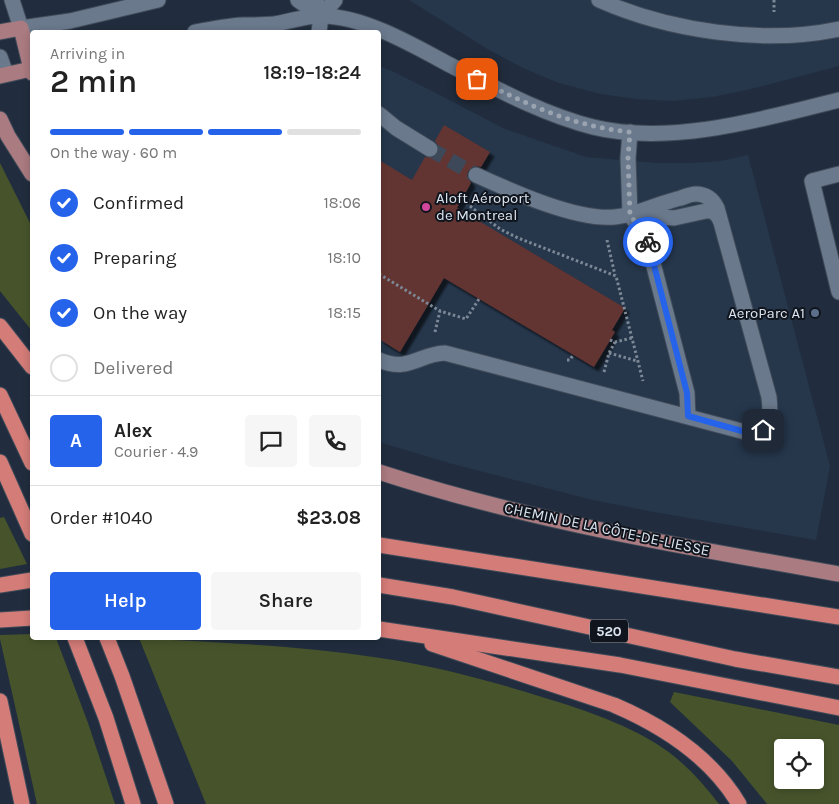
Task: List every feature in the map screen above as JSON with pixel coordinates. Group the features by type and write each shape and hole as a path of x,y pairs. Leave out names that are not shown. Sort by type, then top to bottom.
{"highway":[{"path":"0,326 30,364"},
{"path":"0,396 30,458"},
{"path":"0,462 30,530"},
{"path":"381,545 839,617"},
{"path":"0,585 30,580"},
{"name":"520","path":"381,585 453,597 735,659 839,677"},
{"path":"0,620 30,618"},
{"name":"520","path":"381,629 620,665 839,708"},
{"path":"395,632 614,705 641,716 668,732 691,749 716,772 739,804"},
{"path":"76,640 106,718 133,804"},
{"path":"108,640 166,804"},
{"path":"0,701 22,804"}],"main road":[{"path":"0,32 21,28 30,63"},
{"path":"3,75 30,71"},
{"path":"0,119 8,136 30,171"},
{"name":"CHEMIN DE LA CÔTE-DE-LIESSE","path":"381,473 461,496 560,521 630,536 839,574"}],"street":[{"path":"12,0 21,28 70,21 158,0"},
{"path":"298,0 322,16"},
{"path":"316,0 322,16"},
{"path":"319,30 322,16 335,0"},
{"path":"599,0 633,13 701,30 792,35 820,33 839,29"},
{"path":"206,30 273,24 322,16 349,20 376,30"},
{"path":"381,32 402,40 517,99 550,113 595,127 630,132 667,132 715,128 772,117 839,100"},
{"path":"0,57 3,75"},
{"path":"381,116 396,128 430,149"},
{"path":"630,132 628,158 630,215 646,236 687,393 688,416"},
{"path":"839,174 812,181 839,292"},
{"path":"381,361 388,364 412,364 436,353 445,353 749,433 757,433 763,430 768,423 770,416 769,397 717,208 713,201 706,196 696,194 670,200 630,215 613,218 579,213 524,196 476,175"}],"path":[{"path":"462,200 500,229 518,238 616,276"},
{"path":"610,251 646,390"},
{"path":"381,275 440,311 466,319 479,299"},
{"path":"434,336 440,311"},
{"path":"610,340 614,342 632,338"},
{"path":"603,378 609,353 614,342"},
{"path":"609,353 638,361"},
{"path":"564,359 570,360 573,354"}],"shaded area":[{"path":"409,0 839,0 839,66 712,97 673,101 636,99 601,94 559,83 525,69 489,50"},
{"path":"381,67 505,129 586,157 657,163 691,163 721,161 748,155 830,466 816,540 593,500 449,463 381,443"}],"green space":[{"path":"0,163 30,223 30,328 0,291"},
{"path":"4,517 27,564 0,569 0,518"},
{"path":"30,634 30,640 57,640 88,723 115,804 37,804 0,635"},
{"path":"140,640 174,640 320,650 422,665 504,686 562,703 630,729 661,747 681,762 719,804 206,804"},
{"path":"674,692 839,725 839,804 767,804 732,761 670,702"}],"building":[{"path":"444,125 490,152 481,167 475,166 468,171 467,176 471,183 457,208 625,308 612,330 615,332 594,367 444,278 400,352 381,340 381,161 412,180 425,157 434,157 438,153 438,145 435,141"}],"tunnel":[{"path":"430,149 476,175"}],"way so far":[{"path":"477,79 535,108 574,122 630,132 628,158 630,215 646,236 648,242"}],"place":[{"name":"Aloft Aéroport de Montreal","path":"426,207"},
{"name":"AeroParc A1","path":"815,313"}],"route":[{"path":"648,242 687,393 688,416 749,433 757,433 763,430"}]}
